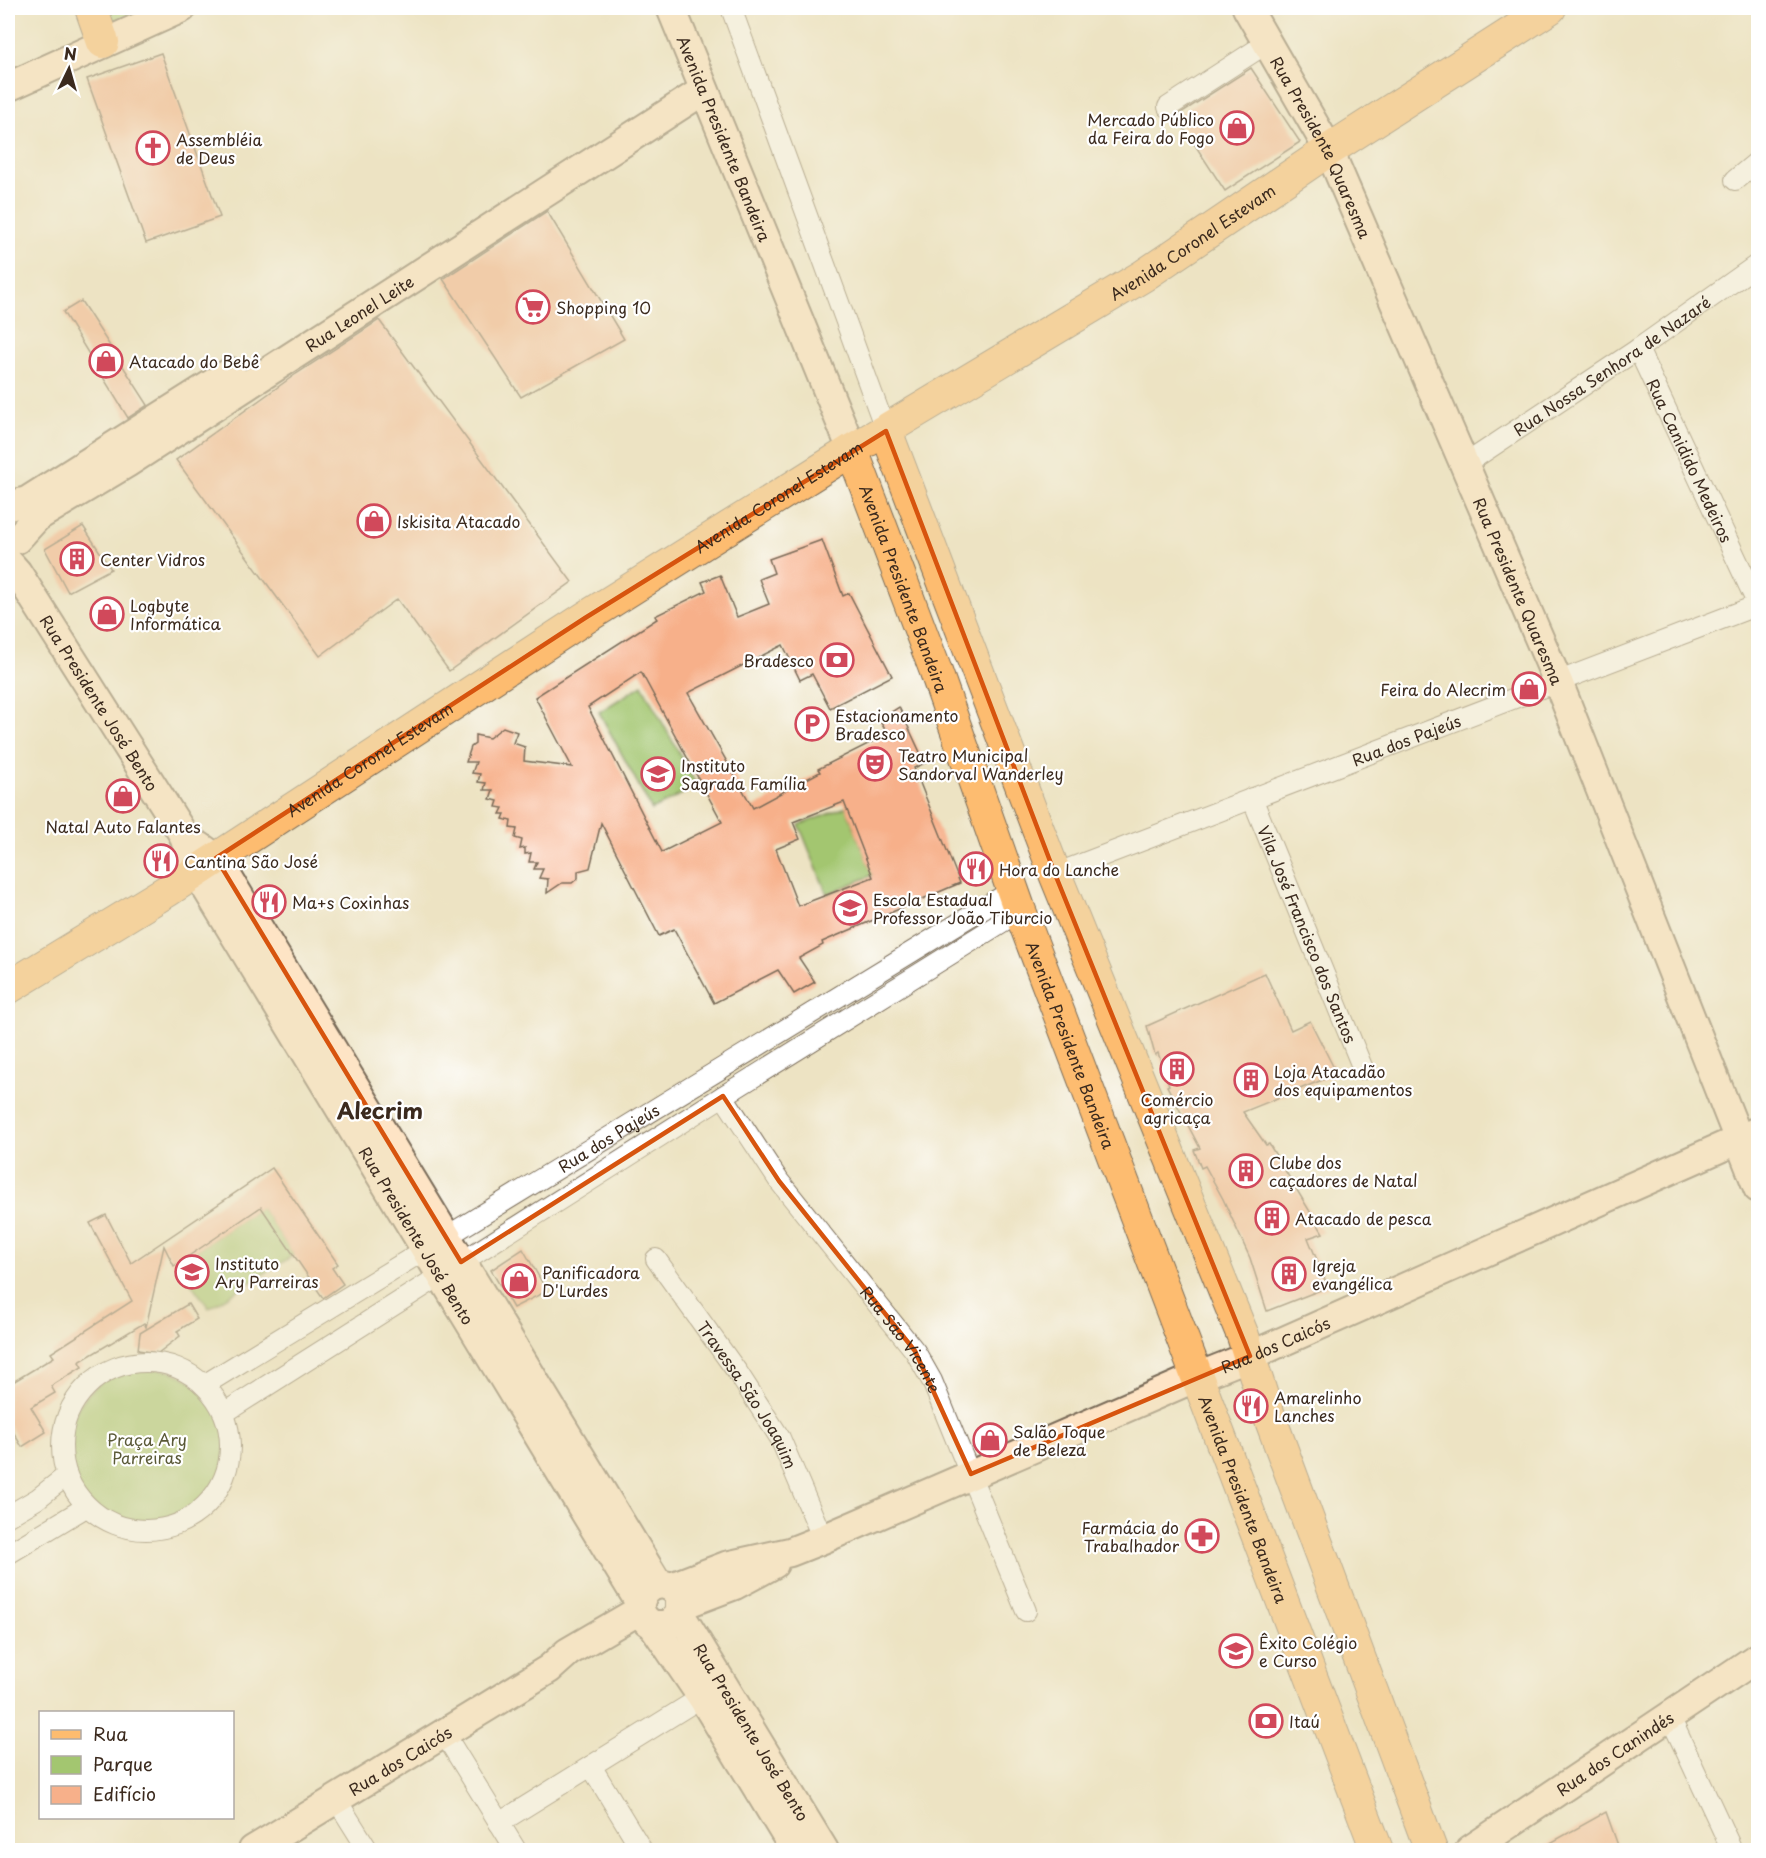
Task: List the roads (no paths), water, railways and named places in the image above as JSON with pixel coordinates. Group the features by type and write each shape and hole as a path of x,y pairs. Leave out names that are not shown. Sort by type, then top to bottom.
{"main road":[{"path":"91,8 103,42"},
{"name":"Avenida Coronel Estevam","path":"8,988 206,865 595,612 852,450 1143,276 1329,150 1550,8"},
{"path":"886,431 1055,874 1250,1356 1263,1399 1431,1851"},
{"name":"Avenida Presidente Bandeira","path":"852,450 935,669 1017,901 1377,1851"},
{"path":"1281,1597 1330,1580"}],"street":[{"path":"8,87 182,8"},
{"name":"Avenida Presidente Bandeira","path":"671,8 852,450"},
{"path":"731,8 886,431"},
{"name":"Rua Presidente Quaresma","path":"1247,8 1329,150 1558,682 1748,1136 1758,1188"},
{"path":"1168,107 1268,43"},
{"name":"Rua Leonel Leite","path":"12,554 37,517 232,383 701,81"},
{"path":"1734,180 1758,161"},
{"name":"Rua Nossa Senhora de Nazaré","path":"1464,465 1638,349 1758,264"},
{"name":"Rua Canidido Medeiros","path":"1638,349 1758,605"},
{"name":"Rua Leonel Leite","path":"8,506 27,501 232,383"},
{"path":"8,506 19,519 20,529 12,554"},
{"name":"Rua Presidente José Bento","path":"12,554 183,834 206,865 450,1269 759,1768 795,1851"},
{"name":"Rua dos Pajeús","path":"1055,874 1758,605"},
{"name":"Vila José Francisco dos Santos","path":"1252,798 1363,1070"},
{"name":"Rua dos Pajeús","path":"224,1413 723,1096 1017,901"},
{"name":"Rua dos Pajeús","path":"204,1385 435,1244 1017,901"},
{"name":"Rua São Vicente","path":"723,1096 779,1181 915,1351 932,1381 1026,1611"},
{"name":"Rua dos Caicós","path":"253,1851 549,1670 590,1638 659,1606 760,1574 790,1552 1250,1356 1748,1136"},
{"name":"Travessa São Joaquim","path":"656,1259 738,1372 780,1438 823,1539"},
{"path":"132,1363 162,1363 190,1373 204,1385 224,1413 231,1441 228,1470 215,1497 194,1517 173,1527 150,1531 127,1529 105,1521 86,1507 66,1476 61,1446 66,1417 81,1392 104,1373 132,1363"},
{"path":"8,1516 37,1499 66,1476"},
{"path":"37,1499 57,1523"},
{"path":"8,1554 86,1507"},
{"name":"Rua Presidente José Bento","path":"659,1606 702,1697 824,1851"},
{"name":"Rua dos Canindés","path":"1470,1851 1758,1657"},
{"path":"499,1823 702,1697"},
{"path":"1670,1718 1732,1851"},
{"path":"444,1733 516,1851"},
{"path":"591,1766 642,1851"},
{"path":"336,1799 368,1851"}],"place":[{"name":"Mercado Público da Feira do Fogo","path":"1237,128"},
{"name":"Assembléia de Deus","path":"153,148"},
{"name":"Shopping 10","path":"533,307"},
{"name":"Atacado do Bebê","path":"106,361"},
{"name":"Iskisita Atacado","path":"374,521"},
{"name":"Center Vidros","path":"77,559"},
{"name":"Logbyte Informática","path":"107,614"},
{"name":"Bradesco","path":"837,660"},
{"name":"Feira do Alecrim","path":"1529,689"},
{"name":"Estacionamento Bradesco","path":"812,724"},
{"name":"Teatro Municipal Sandorval Wanderley","path":"875,764"},
{"name":"Instituto Sagrada Família","path":"658,774"},
{"name":"Natal Auto Falantes","path":"123,796"},
{"name":"Cantina São José","path":"161,861"},
{"name":"Hora do Lanche","path":"976,869"},
{"name":"Ma+s Coxinhas","path":"269,902"},
{"name":"Escola Estadual Professor João Tiburcio","path":"850,908"},
{"name":"Comércio agricaça","path":"1177,1069"},
{"name":"Loja Atacadão dos equipamentos","path":"1251,1080"},
{"name":"Clube dos caçadores de Natal","path":"1246,1171"},
{"name":"Atacado de pesca","path":"1272,1218"},
{"name":"Instituto Ary Parreiras","path":"192,1272"},
{"name":"Igreja evangélica","path":"1289,1274"},
{"name":"Panificadora D'Lurdes","path":"519,1281"},
{"name":"Amarelinho Lanches","path":"1251,1406"},
{"name":"Salão Toque de Beleza","path":"990,1440"},
{"name":"Farmácia do Trabalhador","path":"1202,1536"},
{"name":"Êxito Colégio e Curso","path":"1236,1651"},
{"name":"Itaú","path":"1266,1721"}],"district":[{"name":"Alecrim","path":"380,1109"}],"park label":[{"name":"Praça Ary Parreiras","path":"147,1448"}]}
